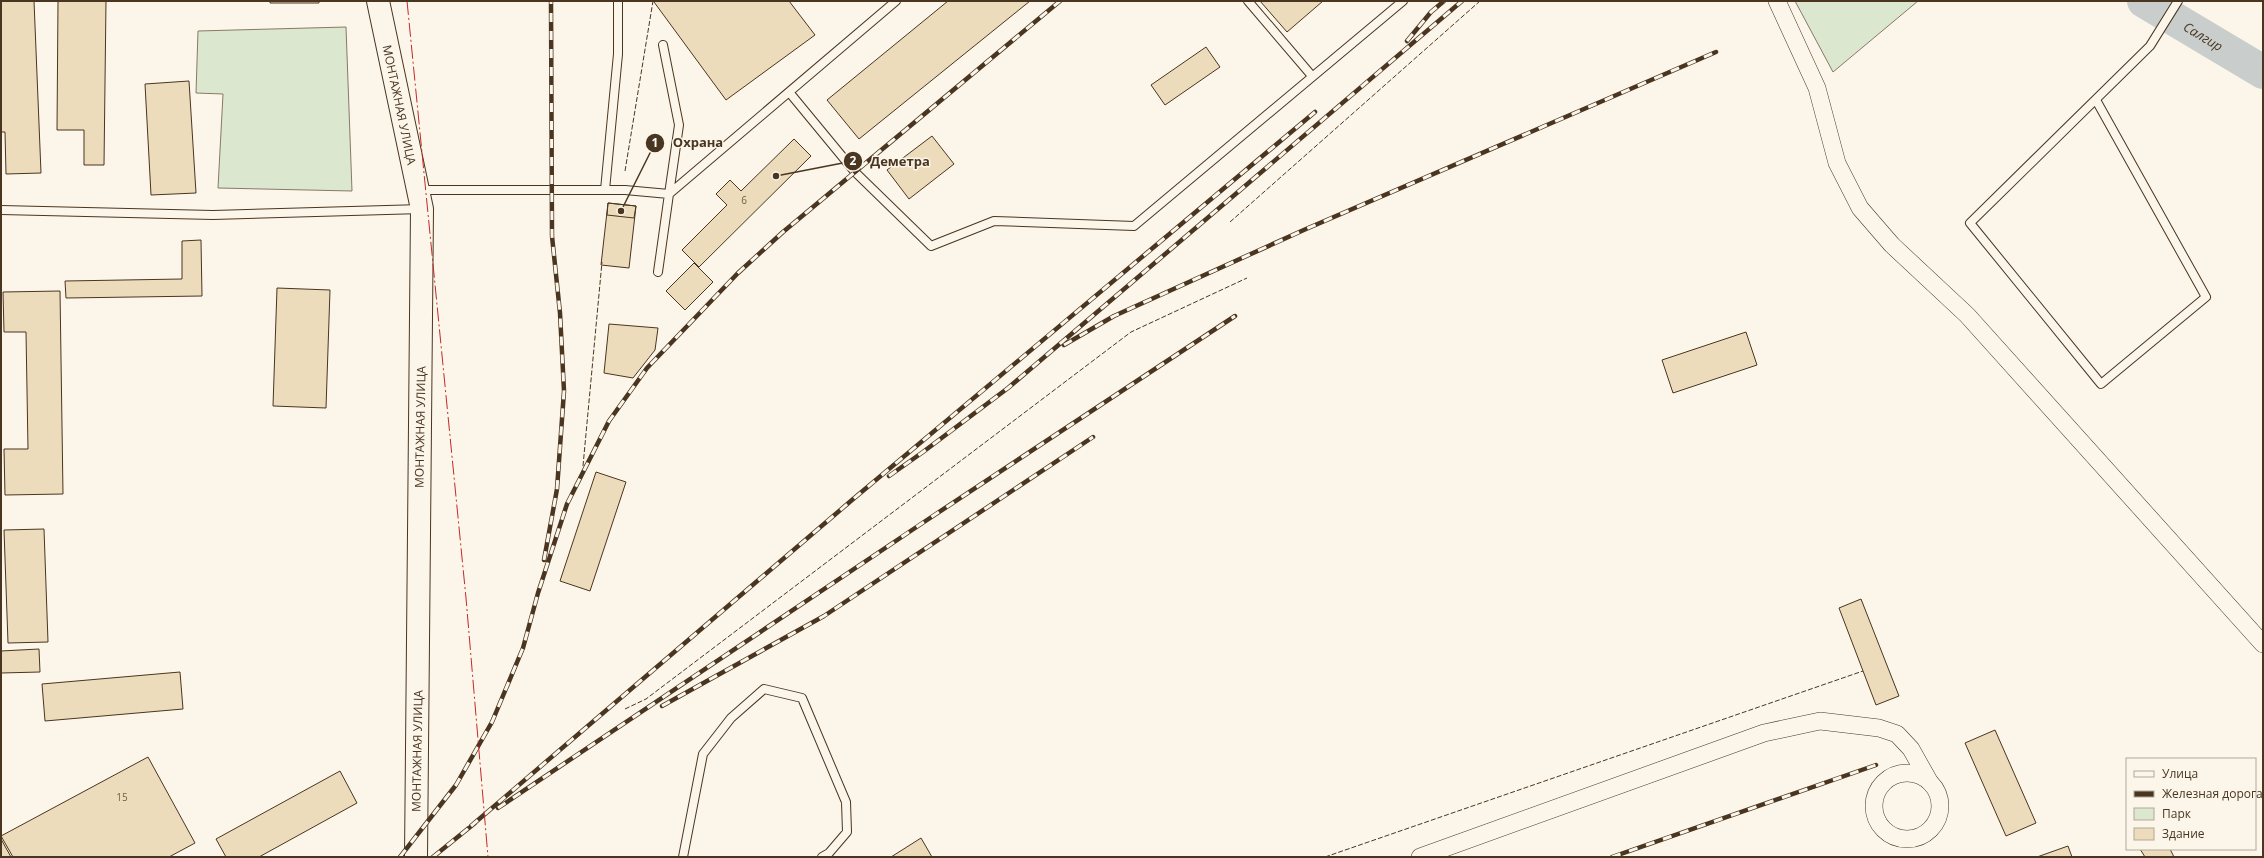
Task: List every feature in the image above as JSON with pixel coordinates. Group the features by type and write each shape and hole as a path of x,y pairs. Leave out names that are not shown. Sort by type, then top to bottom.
{"street":[{"name":"МОНТАЖНАЯ УЛИЦА","path":"378,1 421,200 416,857"},
{"path":"1777,1 1817,88 1838,163 1860,208 1892,245 1967,315 2263,644"},
{"path":"1420,857 1764,733 1820,722 1879,728 1897,734 1911,749 1929,781"}],"lane":[{"path":"605,190 618,54 618,1"},
{"path":"1,210 213,216 421,200 605,190 669,194 896,1"},
{"path":"1248,1 1312,76"},
{"path":"789,92 855,172 931,246 994,221 1134,226 1403,1"},
{"path":"2096,100 2206,297 2101,384 1970,223 2150,46 2178,1"},
{"path":"658,272 679,125 662,45"},
{"path":"683,857 703,754 731,718 764,689 802,698 846,802 848,832 830,853 822,857"}],"green space":[{"path":"1795,1 1918,1 1833,72"},
{"path":"346,27 352,191 218,188 223,94 196,93 198,31"}],"building":[{"path":"1,1 34,1 41,173 6,174 5,132 1,132"},
{"path":"58,1 106,1 104,165 84,165 84,130 57,130"},
{"path":"270,1 319,1 319,3 270,3"},
{"path":"789,1 815,35 726,100 654,2"},
{"path":"948,1 1030,1 859,139 827,100"},
{"path":"1260,1 1323,1 1287,32"},
{"path":"1206,47 1220,67 1165,105 1151,85"},
{"path":"189,81 196,193 151,195 145,84"},
{"path":"932,136 954,164 909,199 887,170"},
{"path":"794,139 811,156 699,267 682,250 727,205 716,194 730,180 741,191"},
{"path":"608,203 636,206 629,268 601,265"},
{"path":"608,203 636,206 634,218 607,215"},
{"path":"201,240 202,296 66,298 65,281 182,279 182,241"},
{"path":"694,263 713,282 685,310 666,291"},
{"path":"277,288 330,290 326,408 273,406"},
{"path":"60,291 63,494 5,495 4,449 28,449 26,332 4,332 3,292"},
{"path":"609,324 658,328 655,350 633,378 604,373"},
{"path":"1746,332 1757,365 1673,393 1662,360"},
{"path":"596,472 626,482 590,591 560,581"},
{"path":"44,529 48,642 8,643 4,530"},
{"path":"1861,599 1899,696 1876,705 1839,608"},
{"path":"39,649 40,672 1,673 1,651"},
{"path":"180,672 183,709 45,721 42,684"},
{"path":"1995,730 2036,823 2006,836 1965,743"},
{"path":"148,757 195,843 169,857 13,857 1,836"},
{"path":"340,771 357,803 259,857 226,857 216,839"},
{"path":"921,838 932,857 891,857"},
{"path":"1,839 11,857 1,857"},
{"path":"2068,846 2072,857 2037,857"},
{"path":"2141,850 2170,850 2174,857 2145,857"}],"waterway":[{"name":"Салгир","path":"2144,1 2263,72"}],"railway":[{"path":"544,560 557,489 564,391 560,313 552,236 551,1"},
{"path":"400,857 456,785 492,722 523,648 538,593 567,504 609,421 647,368 738,273 783,232 1060,1"},
{"path":"1407,41 1431,12 1444,1"},
{"path":"889,476 1008,388 1462,1"},
{"path":"1064,345 1114,316 1306,229 1716,52"},
{"path":"471,826 852,500 1315,112"},
{"path":"498,808 924,522 1235,316"},
{"path":"662,706 824,616 1093,437"},
{"path":"1612,857 1876,765"},
{"path":"433,857 475,823"}],"fence":[{"path":"625,171 653,1"},
{"path":"1230,222 1480,1"},
{"path":"583,466 602,262"},
{"path":"625,709 646,699 1131,332 1247,278"},
{"path":"1325,857 1863,671"}],"power":[{"path":"407,1 466,598 488,857"}],"place":[{"name":"Деметра","path":"776,176"},
{"name":"Охрана","path":"621,211"}]}
